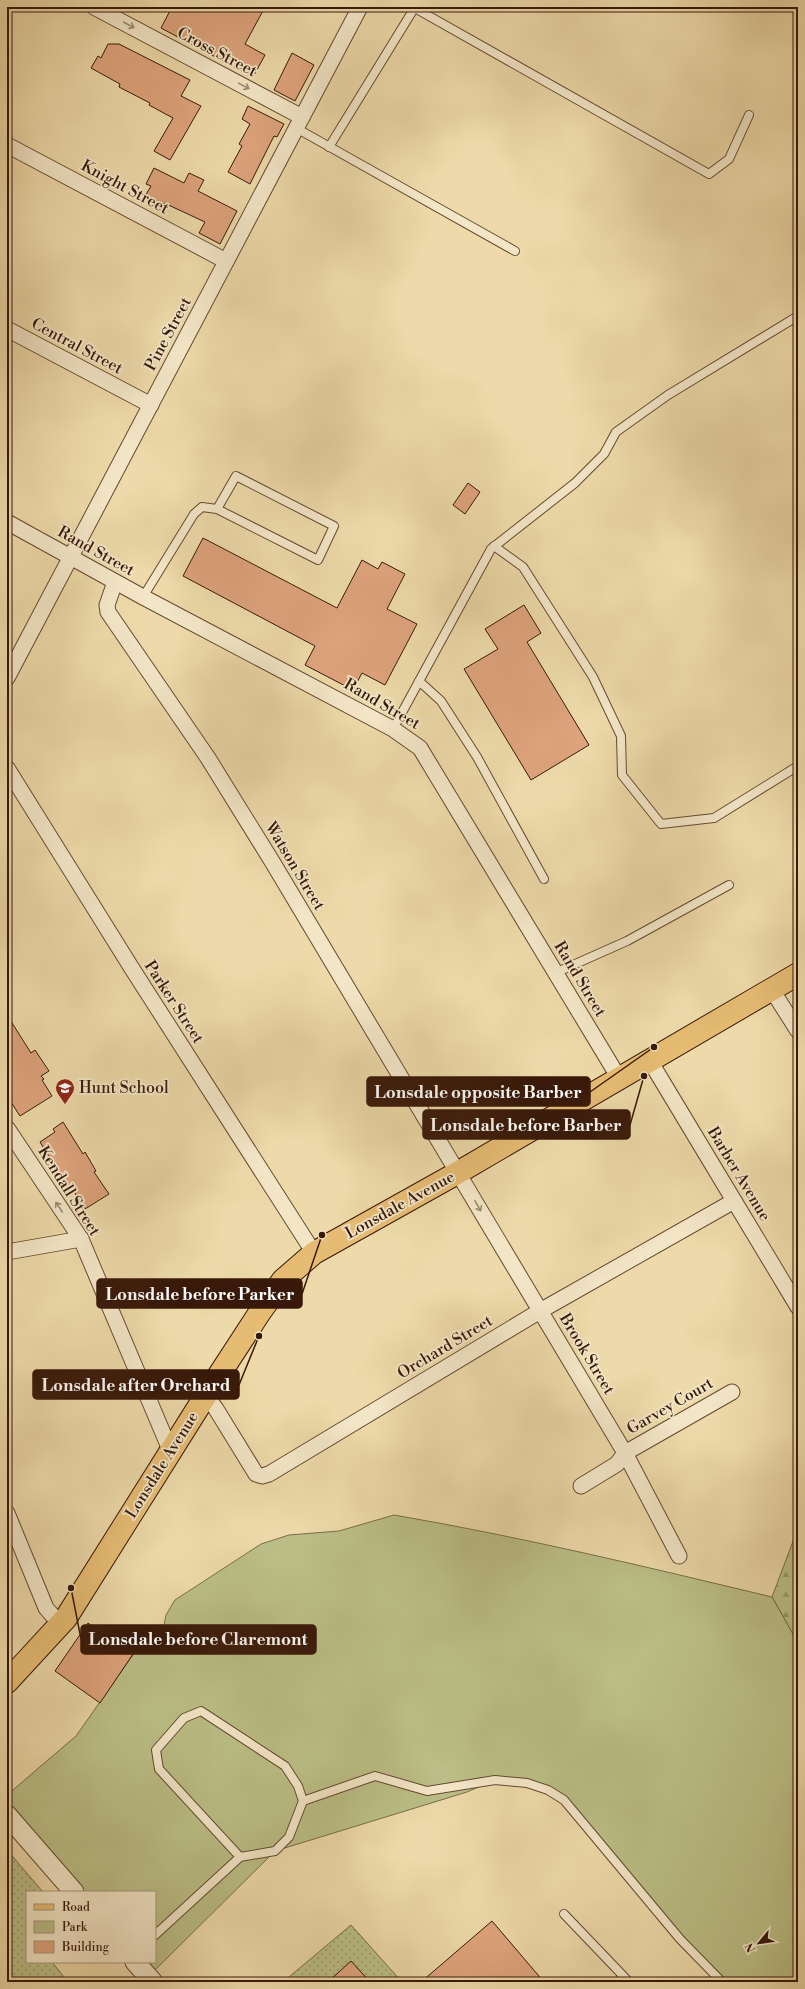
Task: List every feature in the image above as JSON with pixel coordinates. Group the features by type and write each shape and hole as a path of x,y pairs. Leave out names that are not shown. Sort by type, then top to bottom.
{"main road":[{"name":"Lonsdale Avenue","path":"7,1682 60,1624 206,1395 260,1312 283,1280 314,1253 459,1172 798,974"}],"street":[{"name":"Cross Street","path":"94,7 299,123"},
{"name":"Pine Street","path":"7,678 72,558 360,7"},
{"name":"Knight Street","path":"7,145 226,261"},
{"name":"Central Street","path":"7,329 151,405"},
{"name":"Rand Street","path":"7,522 115,582 393,729 420,748 620,1078"},
{"name":"Watson Street","path":"115,582 107,605 111,617 208,758 459,1172"},
{"name":"Parker Street","path":"7,768 131,967 314,1253"},
{"path":"772,990 798,1031"},
{"name":"Barber Avenue","path":"650,1061 798,1307"},
{"name":"Kendall Street","path":"7,1128 81,1240 171,1452"},
{"name":"Brook Street","path":"459,1172 625,1453 679,1556"},
{"name":"Orchard Street","path":"206,1395 256,1474 262,1476 269,1474 540,1311 734,1201"},
{"path":"7,1252 81,1240"},
{"name":"Garvey Court","path":"581,1486 616,1464 625,1453 732,1392"},
{"path":"7,1513 46,1608 60,1624"},
{"path":"7,1815 73,1891"},
{"path":"136,1963 153,1982"}],"lane":[{"path":"329,147 414,7 709,174 729,159 749,115"},
{"path":"299,123 329,147 515,251"},
{"path":"393,729 491,549 576,483 604,454 616,432 668,395 798,316"},
{"path":"143,597 194,514 202,507 217,509 318,560 334,526 236,476 217,509"},
{"path":"494,546 523,567 593,677 621,736 622,774 661,824 714,818 798,766"},
{"path":"419,681 440,701 477,757 544,879"},
{"path":"555,973 627,941 729,885"},
{"path":"156,1934 240,1857 275,1851 289,1837 303,1801 298,1786 285,1766 201,1711 184,1718 156,1750 160,1769 240,1857"},
{"path":"303,1801 375,1776 427,1791 495,1780 527,1783 548,1790 564,1800 680,1939 722,1982"},
{"path":"564,1914 629,1982"}],"green space":[{"path":"394,1515 537,1543 772,1597 798,1643 798,1982 722,1982 564,1800 548,1790 495,1780 467,1792 275,1851 148,1977 136,1963 156,1963 156,1891 73,1891 7,1815 7,1795 76,1736 147,1635 164,1625 166,1615 175,1600 261,1544 289,1535 339,1531"},
{"path":"798,1528 798,1643 772,1597"},
{"path":"7,1850 42,1891 26,1891 26,1963 53,1963 68,1982 7,1982"},
{"path":"351,1925 402,1982 370,1982 351,1961 328,1982 283,1982"}],"building":[{"path":"172,7 265,7 245,44 265,55 253,77 161,28"},
{"path":"108,44 119,44 190,80 181,96 201,106 170,160 154,151 173,118 149,105 150,103 119,87 120,84 91,68 98,56 101,58"},
{"path":"292,53 314,65 295,101 274,90"},
{"path":"248,106 284,124 277,137 274,136 250,184 228,172 242,146 239,144 250,124 242,119"},
{"path":"154,168 184,183 189,173 204,180 198,191 237,211 220,244 199,233 205,222 164,203 162,206 153,202 141,203 151,186 146,184"},
{"path":"468,483 480,492 465,514 453,505"},
{"path":"203,538 337,608 362,560 378,569 382,562 405,574 387,609 417,624 385,685 362,673 353,690 305,665 315,646 183,576"},
{"path":"524,605 541,633 527,642 589,745 531,780 464,669 498,649 485,629"},
{"path":"7,1015 31,1053 35,1050 49,1071 41,1076 52,1096 20,1116 7,1096"},
{"path":"63,1122 83,1154 85,1152 96,1171 94,1172 109,1194 85,1209 71,1187 67,1189 40,1142 55,1132 53,1129"},
{"path":"88,1623 133,1654 100,1703 55,1671"},
{"path":"492,1921 544,1982 421,1982"},
{"path":"351,1961 370,1982 328,1982"}],"place":[{"name":"Lonsdale opposite Barber","path":"654,1047"},
{"name":"Lonsdale before Barber","path":"644,1076"},
{"name":"Hunt School","path":"65,1105"},
{"name":"Lonsdale before Parker","path":"322,1235"},
{"name":"Lonsdale after Orchard","path":"259,1336"},
{"name":"Lonsdale before Claremont","path":"71,1588"}]}
